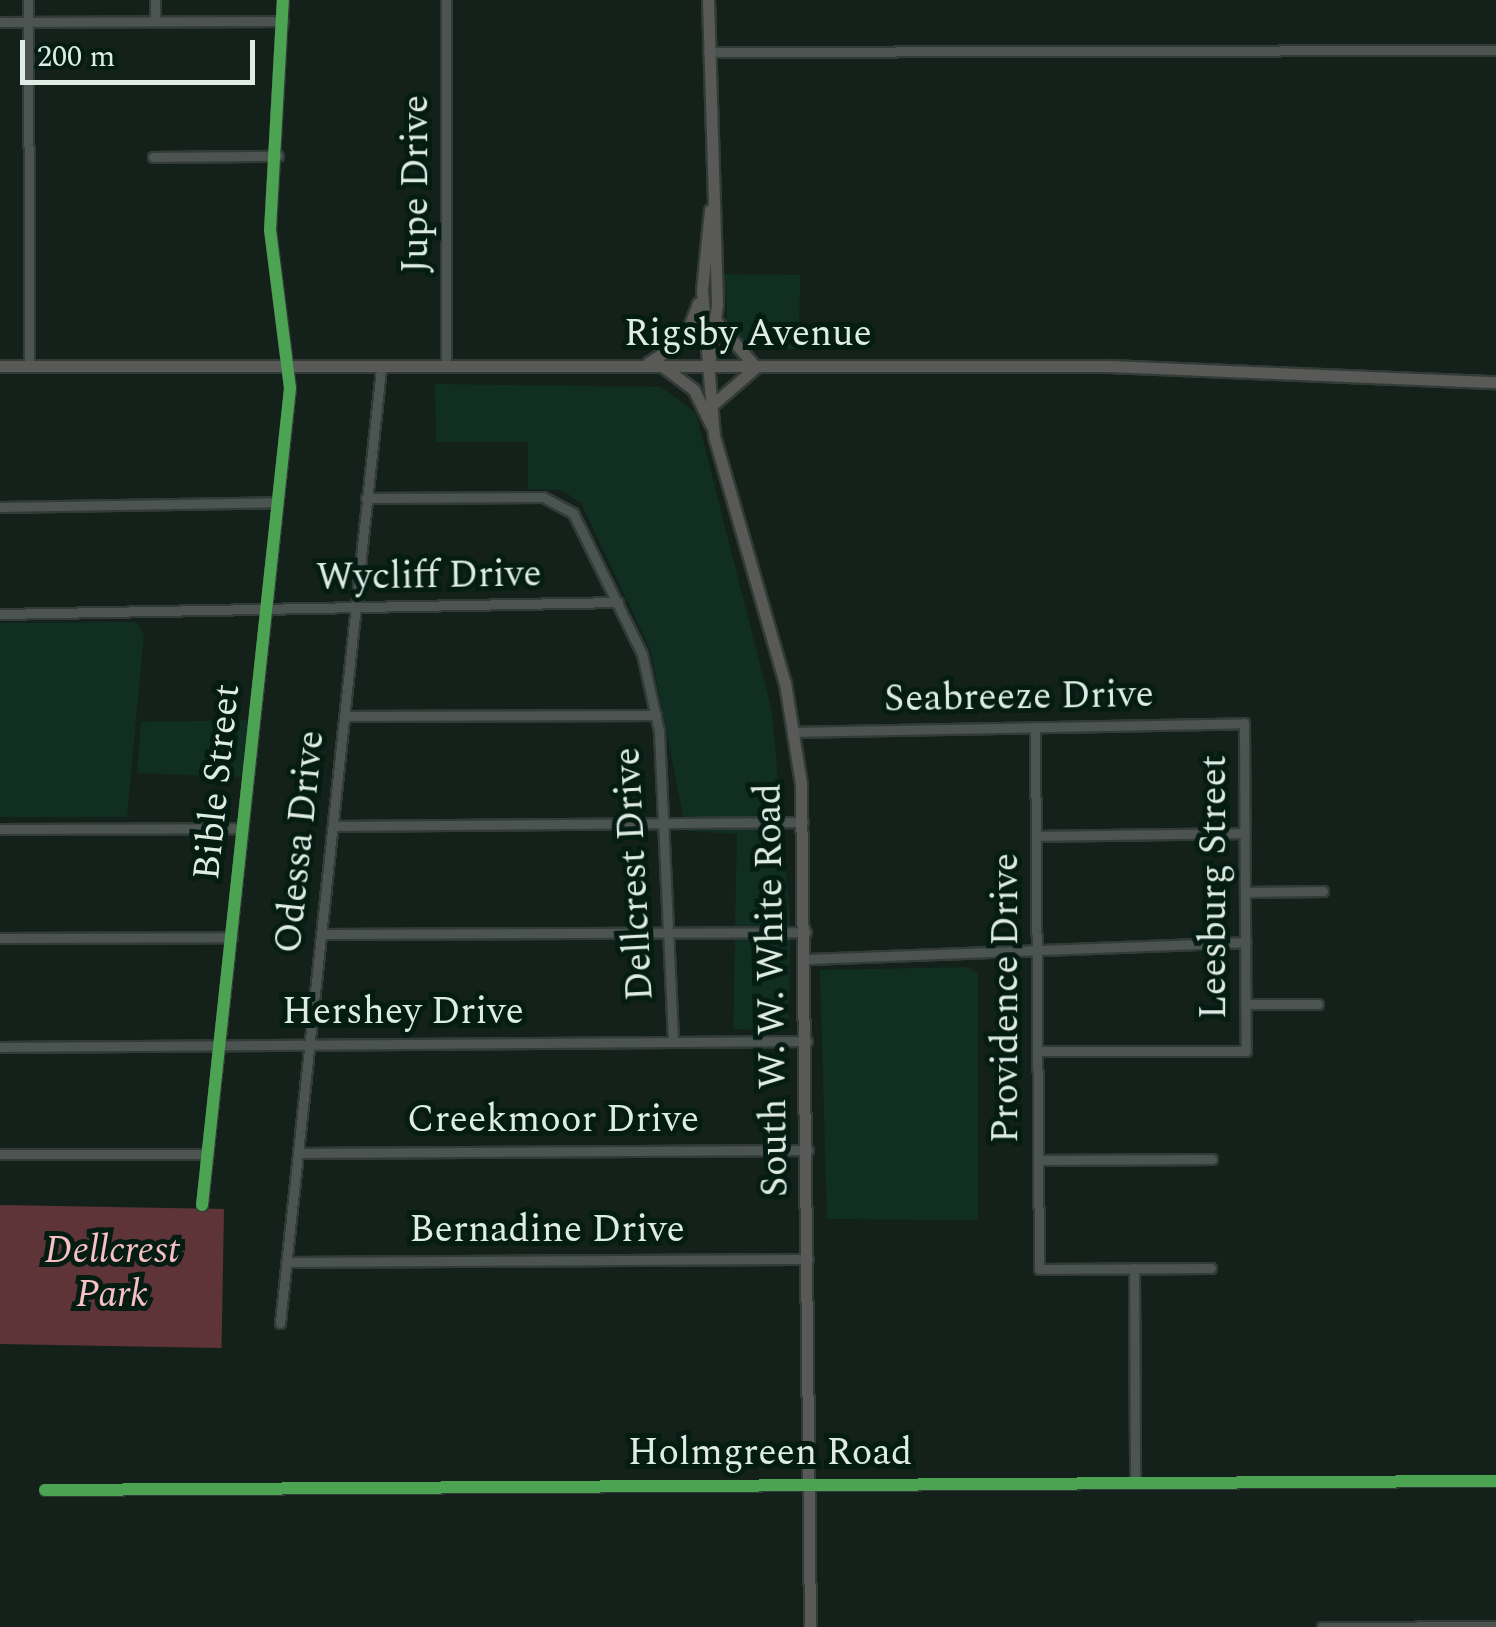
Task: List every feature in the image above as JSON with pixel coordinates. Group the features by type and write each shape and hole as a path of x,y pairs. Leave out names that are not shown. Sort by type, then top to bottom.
{"main road":[{"name":"South W. W. White Road","path":"708,0 710,210 717,304 709,364"},
{"name":"South W. W. White Road","path":"710,210 702,297 714,430 794,732 803,822 810,1627"},
{"path":"646,365 684,340 702,297 717,304"},
{"path":"711,406 758,364 717,322"},
{"name":"Rigsby Avenue","path":"0,366 382,368 758,364 1296,370 1496,382"},
{"path":"661,365 694,390 714,430"}],"street":[{"path":"28,0 30,366"},
{"path":"155,0 155,21"},
{"name":"Bible Street","path":"202,1205 278,502 285,367 270,230 278,156 282,0"},
{"name":"Jupe Drive","path":"446,0 446,367"},
{"path":"0,22 282,22"},
{"path":"708,52 1496,50"},
{"path":"153,157 278,156"},
{"name":"Odessa Drive","path":"280,1323 382,368"},
{"name":"Dellcrest Drive","path":"366,498 562,501 618,602 656,714 670,823 673,1042"},
{"path":"0,507 278,502"},
{"name":"Wycliff Drive","path":"0,614 618,602"},
{"path":"344,716 656,714"},
{"name":"Seabreeze Drive","path":"794,732 1244,723"},
{"name":"Leesburg Street","path":"1037,1051 1246,1051 1244,723"},
{"name":"Providence Drive","path":"1035,727 1038,1269 1134,1268"},
{"path":"333,826 803,822"},
{"path":"0,829 243,828"},
{"path":"1036,836 1245,833"},
{"path":"1245,892 1323,891"},
{"path":"321,934 806,932"},
{"path":"0,938 232,937"},
{"path":"806,959 965,960 1036,945 1246,942"},
{"path":"1246,1004 1318,1004"},
{"name":"Hershey Drive","path":"0,1047 807,1041"},
{"name":"Creekmoor Drive","path":"298,1152 808,1150"},
{"path":"0,1154 208,1154"},
{"path":"1038,1160 1212,1159"},
{"name":"Bernadine Drive","path":"286,1262 808,1259"},
{"path":"1135,1483 1134,1268 1211,1268"},
{"name":"Holmgreen Road","path":"45,1490 1496,1481"},
{"path":"1322,1627 1496,1626"}],"shaded area":[{"path":"724,274 800,275 799,349 751,349 728,330"},
{"path":"435,384 661,387 696,413 772,712 791,929 735,928 737,834 686,831 650,649 581,503 562,490 528,489 528,442 436,442"},
{"path":"136,622 144,633 127,817 0,817 0,623"},
{"path":"250,720 244,777 137,773 141,722"},
{"path":"735,935 790,936 788,1030 733,1029"},
{"path":"969,967 978,974 978,1220 827,1219 820,970"}],"green space":[{"name":"Dellcrest Park","path":"0,1205 224,1209 222,1348 0,1344"}],"cycle path":[{"path":"202,1205 290,388 270,230 283,0"},
{"path":"45,1490 1496,1481"}]}
